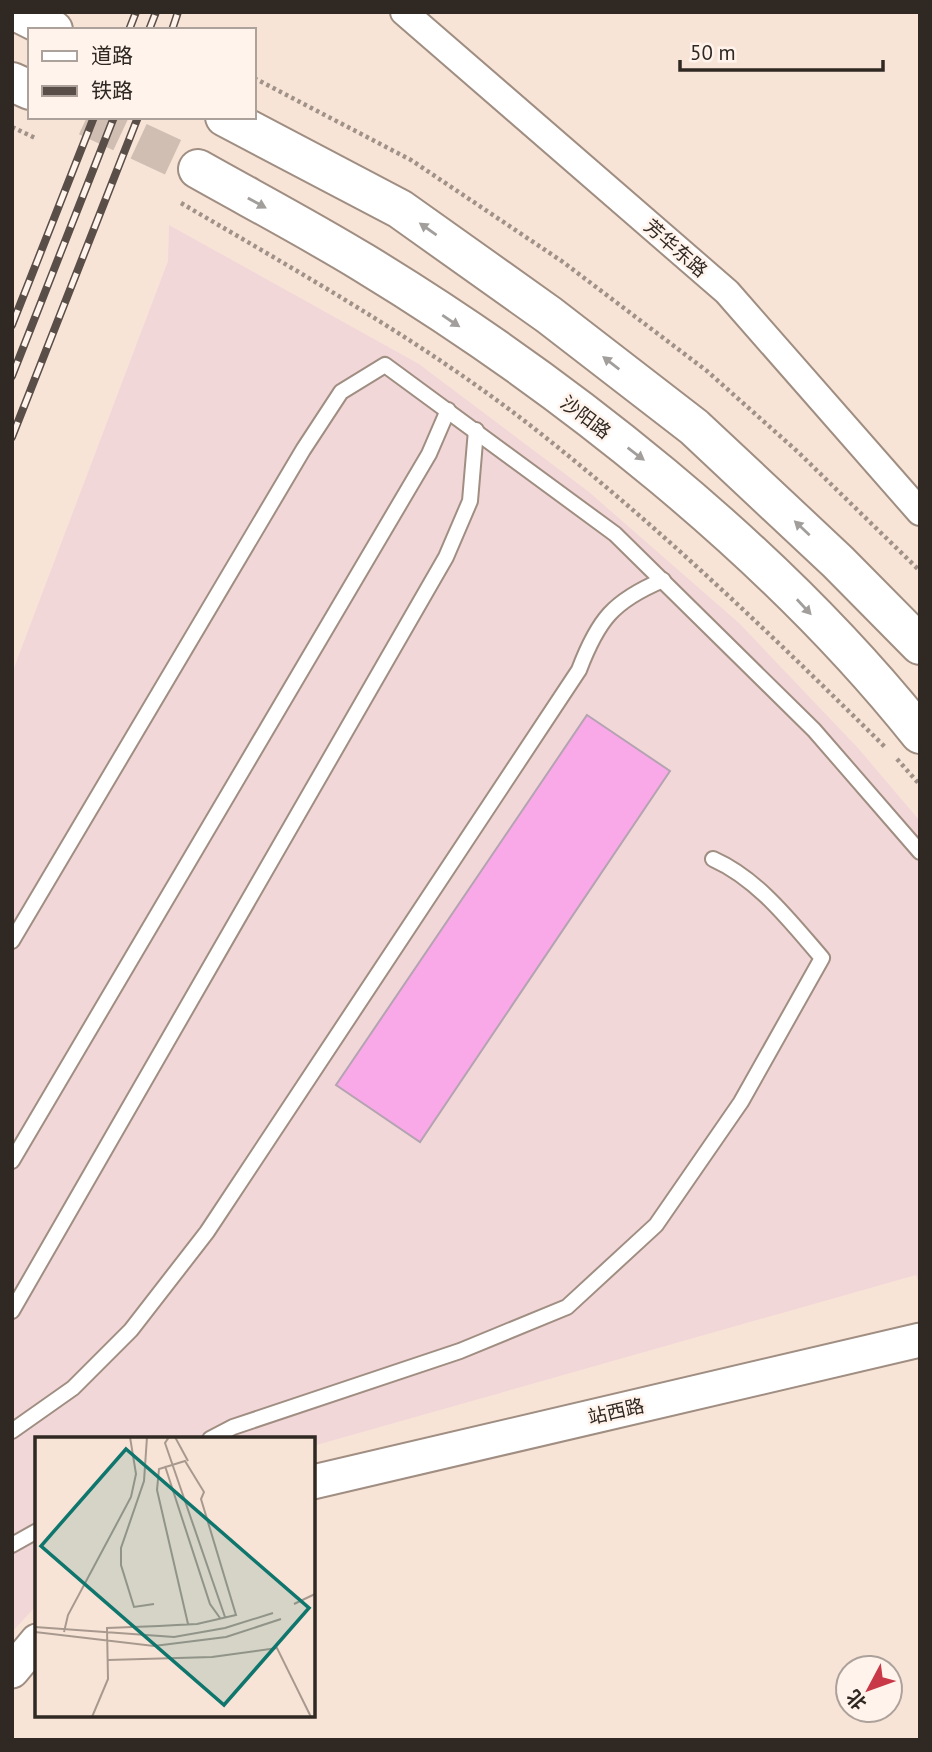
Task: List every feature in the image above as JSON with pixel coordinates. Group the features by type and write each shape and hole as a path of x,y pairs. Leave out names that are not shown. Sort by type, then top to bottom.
{"main road":[{"path":"17,12 49,28"},
{"path":"12,82 28,89"},
{"path":"229,119 400,209 549,315 694,428 838,562 920,645"},
{"name":"沙阳路","path":"198,169 364,263 512,361 656,470 796,598 897,705 920,734"}],"street":[{"name":"芳华东路","path":"404,12 727,292 920,512"},
{"name":"站西路","path":"315,1482 920,1340"},
{"path":"12,1671 35,1643"}],"lane":[{"path":"12,942 303,450 341,392 386,365 615,534 814,730 920,852"},
{"path":"12,1161 429,454 448,410"},
{"path":"12,1311 446,557 470,501 476,430"},
{"path":"12,1431 73,1388 131,1330 207,1232 579,670 591,638 630,594 663,580"},
{"path":"214,1437 233,1427 460,1351 567,1307 656,1225 741,1102 822,958 782,912 735,869 713,859"},
{"path":"12,1545 35,1532"}],"path":[{"path":"256,79 411,160 574,270 707,371 799,452 920,571"},
{"path":"12,127 35,138"}],"shaded area":[{"path":"169,225 419,364 589,492 739,623 858,748 920,821 920,1287 916,1275 315,1445 315,1437 35,1437 35,1607 12,1632 12,673 168,261"}],"building":[{"path":"587,715 670,771 420,1142 336,1085"}],"tunnel":[{"path":"91,119 198,169"}],"railway":[{"path":"130,28 136,12"},
{"path":"150,28 156,12"},
{"path":"173,28 178,12"},
{"path":"12,325 93,119"},
{"path":"12,376 113,119"},
{"path":"12,437 137,119"}]}
